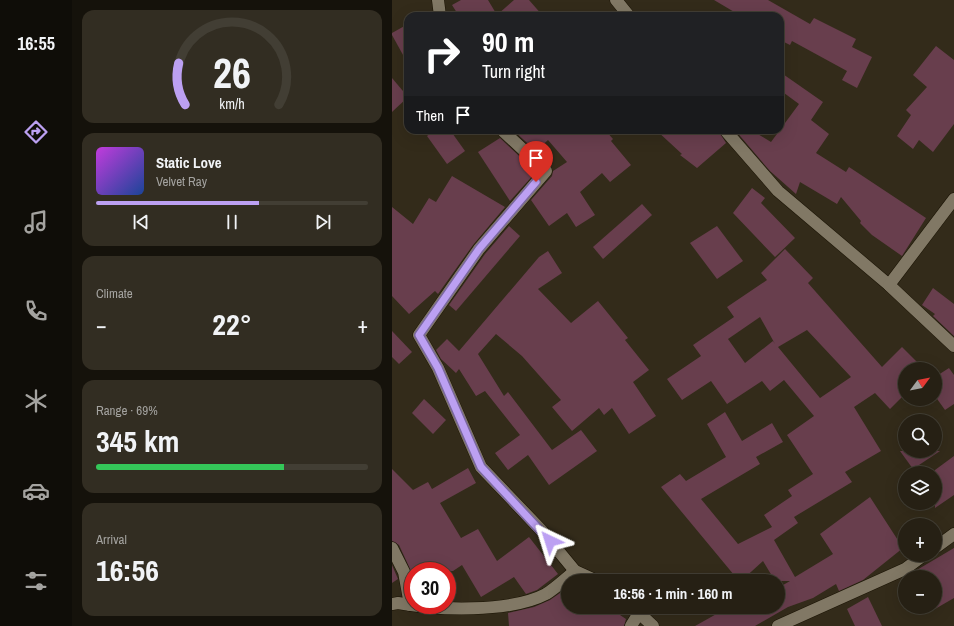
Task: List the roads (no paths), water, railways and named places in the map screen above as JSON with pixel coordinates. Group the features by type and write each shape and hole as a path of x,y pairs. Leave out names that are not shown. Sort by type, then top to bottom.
{"street":[{"path":"438,0 440,12"},
{"path":"616,0 625,12"},
{"path":"506,134 546,171 479,249 419,335 438,368 481,467 542,531 575,571 582,574"},
{"path":"728,134 778,191 889,285 954,346"},
{"path":"889,285 954,199"},
{"path":"942,543 954,534"},
{"path":"392,548 404,572"},
{"path":"778,626 904,569 914,562"},
{"path":"456,608 510,605 546,594 575,571"},
{"path":"392,604 404,604"},
{"path":"631,626 635,614"},
{"path":"640,614 653,626"}]}
